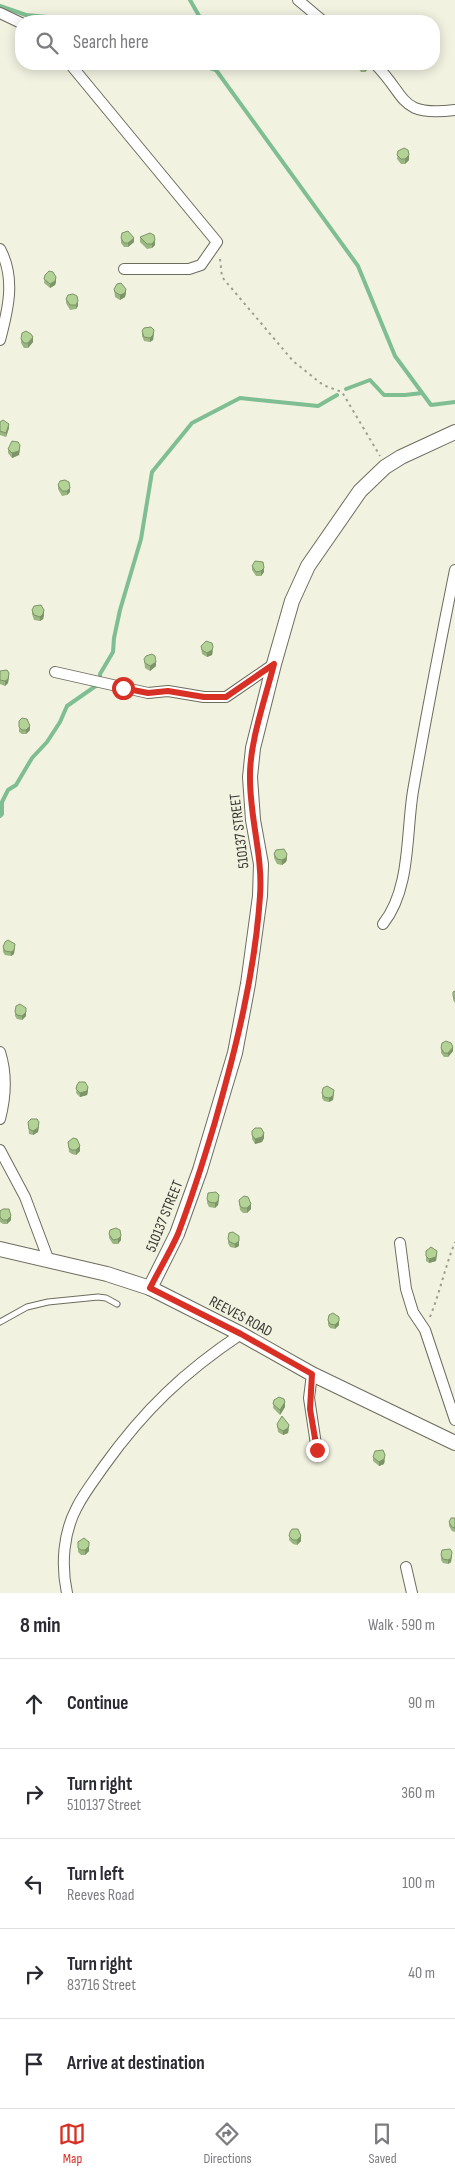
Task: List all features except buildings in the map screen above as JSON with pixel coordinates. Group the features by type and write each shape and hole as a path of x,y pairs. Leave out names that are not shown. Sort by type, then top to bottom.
{"street":[{"path":"298,0 316,15"},
{"path":"0,13 15,20"},
{"path":"75,70 217,242 202,265 190,269 124,269"},
{"path":"381,70 405,103 427,112 455,110"},
{"path":"0,249 8,272 10,291 0,340"},
{"name":"510137 STREET","path":"150,1288 181,1225 200,1170 235,1053 248,984 260,896 261,864 250,777 253,748 292,601 308,566 360,491 385,467 401,457 455,432"},
{"path":"383,924 397,900 405,864 413,794 455,570"},
{"path":"55,672 148,693 168,691 204,697 226,697 274,664"},
{"path":"0,1052 5,1070 6,1088 0,1119"},
{"path":"0,1150 26,1197 49,1261"},
{"path":"400,1243 406,1289 413,1312 425,1330 455,1420"},
{"name":"REEVES ROAD","path":"0,1249 107,1274 150,1288 241,1334 312,1374 455,1443"},
{"path":"67,1593 63,1555 68,1534 76,1508 96,1478 128,1432 148,1410 208,1356 241,1334"},
{"path":"312,1374 310,1409 317,1450"},
{"path":"406,1567 412,1593"}],"lane":[{"path":"0,1322 27,1307 48,1302 106,1298 117,1304"}],"path":[{"path":"217,242 222,277 293,361 323,385 342,392 373,442 385,467"},
{"path":"425,1330 441,1292 447,1263 455,1242"}],"waterway":[{"path":"190,0 199,15"},
{"path":"0,6 26,15"},
{"path":"216,70 358,266 395,356 431,405 455,402"},
{"path":"346,389 370,380 384,395 422,393"},
{"path":"0,816 2,814 2,802 8,790 16,785 32,758 47,742 60,722 67,706 100,683 100,674 113,652 120,610 141,539 152,472 192,423 240,398 318,406 337,395"}],"route":[{"path":"123,688 148,693 168,691 204,697 226,697 274,664 253,748 250,777 261,864 260,896 248,984 235,1053 200,1170 177,1234 150,1288 241,1334 312,1374 309,1398 317,1450"}]}
